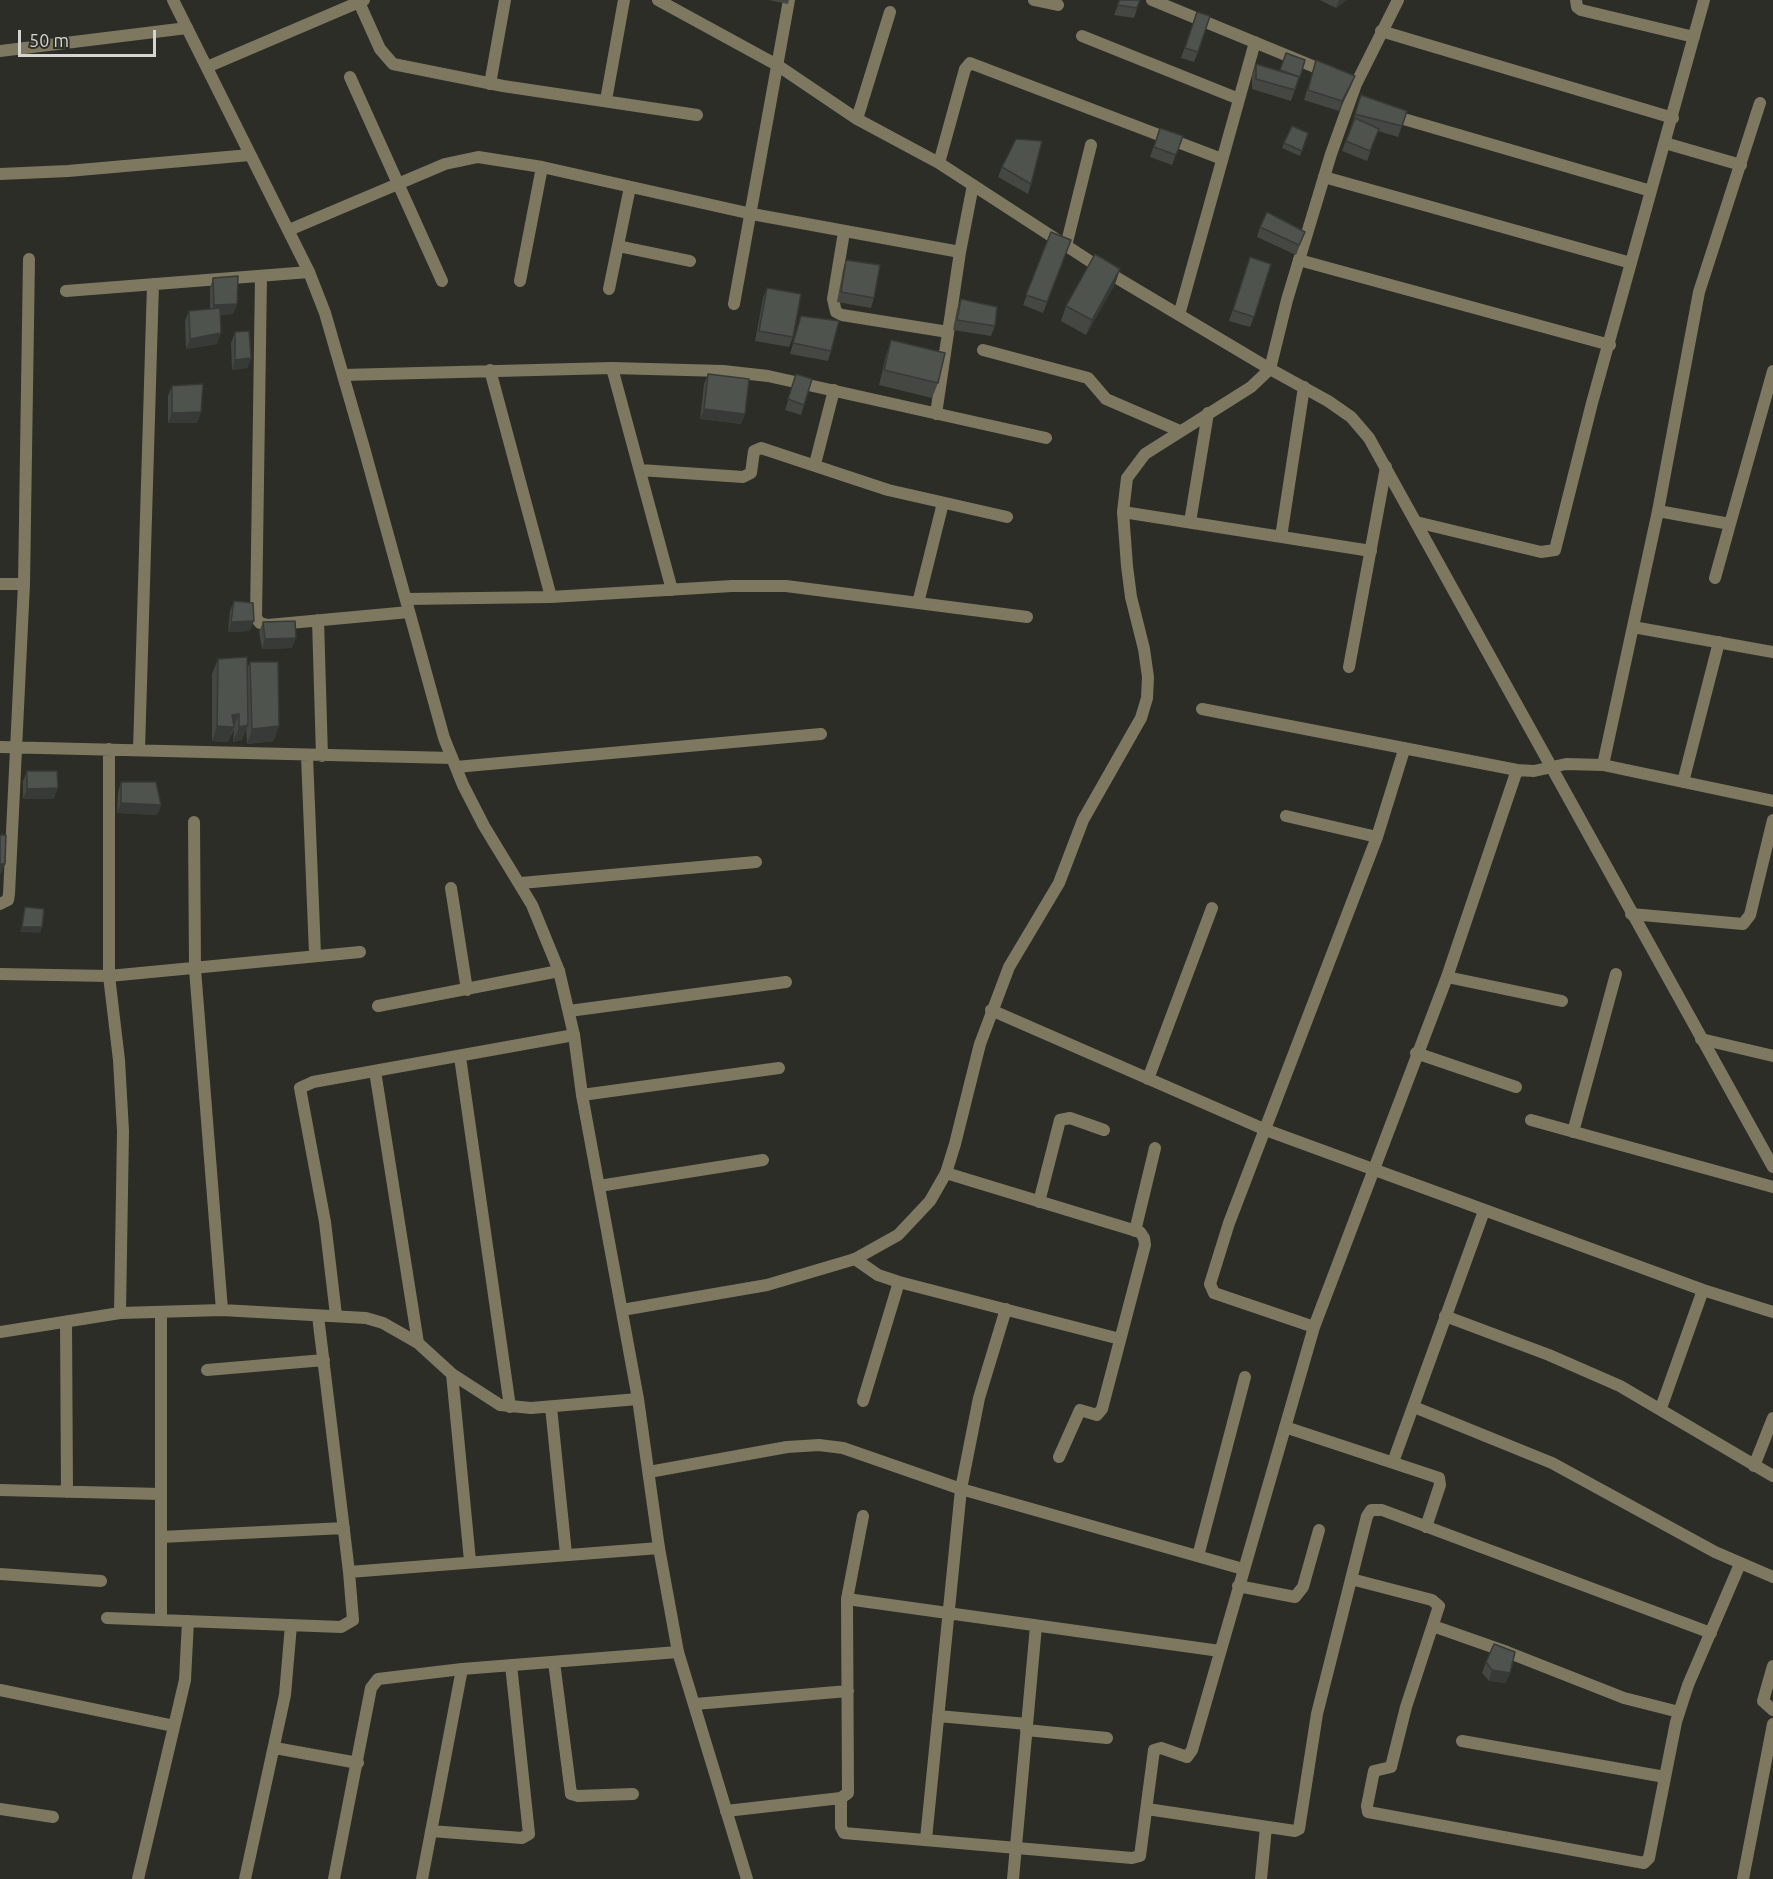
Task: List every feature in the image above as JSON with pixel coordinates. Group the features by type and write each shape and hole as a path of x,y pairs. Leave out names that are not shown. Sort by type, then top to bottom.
{"street":[{"path":"173,0 309,272 343,375 408,605 437,718 454,763 484,826 521,883 559,970 574,1035 582,1095 638,1399 659,1548 678,1652 747,1879"},
{"path":"490,84 505,0"},
{"path":"606,100 624,0"},
{"path":"657,0 777,66 857,119 939,163 1066,246 1351,417 1369,438 1386,467 1631,914 1772,1162"},
{"path":"734,304 789,0"},
{"path":"1034,0 1058,6"},
{"path":"1152,0 1346,79"},
{"path":"1346,79 1381,31 1398,0"},
{"path":"1576,0 1577,8 1581,10 1694,37"},
{"path":"1416,522 1541,552 1555,550 1592,403 1610,345 1704,0"},
{"path":"207,67 361,1 381,49 393,64 490,84 697,115"},
{"path":"857,119 890,12"},
{"path":"0,51 187,28"},
{"path":"1381,31 1673,118"},
{"path":"1082,36 1239,99"},
{"path":"1179,315 1255,42"},
{"path":"939,163 965,69 970,63 1222,159"},
{"path":"350,77 442,281"},
{"path":"621,1310 767,1285 855,1259 898,1235 913,1222 946,1173 991,1010 1009,967 1059,883 1083,820 1141,718 1147,698 1148,677 1131,597 1123,512 1127,478 1135,464 1180,430 1251,387 1270,369 1324,177 1353,104 1346,79"},
{"path":"1603,765 1658,511 1699,292 1760,103"},
{"path":"1380,112 1651,191"},
{"path":"1665,143 1741,165"},
{"path":"1066,246 1091,145"},
{"path":"0,174 88,170 250,155"},
{"path":"289,230 464,159 494,159 542,167 752,214 960,252"},
{"path":"520,281 542,167"},
{"path":"1324,177 1631,263"},
{"path":"936,414 960,252 973,185"},
{"path":"609,289 630,187"},
{"path":"844,232 833,299 836,312 948,332"},
{"path":"618,246 690,261"},
{"path":"0,904 8,900 9,894 24,584 29,259"},
{"path":"1299,260 1610,345"},
{"path":"66,291 309,272"},
{"path":"261,276 255,611 260,623 268,625 318,620 408,605 732,586 786,586 1027,617"},
{"path":"139,750 153,284"},
{"path":"983,350 1088,378 1106,399 1180,430"},
{"path":"343,375 612,368 723,371 768,376 1046,438"},
{"path":"612,368 672,590"},
{"path":"490,370 551,597"},
{"path":"1715,578 1773,370"},
{"path":"1281,537 1304,387"},
{"path":"815,464 834,390"},
{"path":"1190,522 1208,413"},
{"path":"640,470 742,477 751,473 754,451 761,448 888,490 1006,517"},
{"path":"1349,667 1386,467"},
{"path":"918,603 943,503"},
{"path":"1658,511 1730,524"},
{"path":"1123,512 1371,551"},
{"path":"0,584 24,584"},
{"path":"318,620 322,756"},
{"path":"1634,627 1773,652"},
{"path":"1683,782 1719,642"},
{"path":"1202,709 1404,750 1517,770 1534,771 1579,763 1603,765 1773,801"},
{"path":"0,747 322,756 454,763 821,734"},
{"path":"109,749 109,976 122,1096 120,1313"},
{"path":"1314,1327 1218,1295 1210,1290 1229,1223 1377,837 1404,750"},
{"path":"308,756 315,954"},
{"path":"863,1516 848,1599 849,1789 841,1798 841,1827 844,1833 1137,1858 1142,1852 1154,1750 1158,1748 1183,1756 1190,1755 1314,1327 1416,1053 1447,977 1517,770"},
{"path":"1286,816 1377,837"},
{"path":"1631,914 1743,924 1750,915 1773,820"},
{"path":"194,822 195,969 222,1310"},
{"path":"521,883 756,862"},
{"path":"451,888 468,990"},
{"path":"1148,1079 1212,908"},
{"path":"0,974 109,976 195,969 315,954 360,952"},
{"path":"378,1006 468,990 559,970"},
{"path":"1573,1132 1616,974"},
{"path":"1447,977 1562,1001"},
{"path":"569,1011 786,982"},
{"path":"991,1010 1266,1130 1703,1290 1773,1312"},
{"path":"336,1315 326,1222 300,1088 313,1082 574,1035"},
{"path":"1701,1039 1773,1056"},
{"path":"1416,1053 1516,1087"},
{"path":"460,1057 510,1407"},
{"path":"582,1095 779,1068"},
{"path":"375,1071 418,1343"},
{"path":"1039,1202 1060,1120 1070,1118 1104,1130"},
{"path":"1531,1120 1773,1187"},
{"path":"1135,1231 1155,1148"},
{"path":"599,1186 764,1160"},
{"path":"946,1173 1135,1231 1144,1238 1145,1245 1100,1414 1080,1410 1059,1457"},
{"path":"1393,1462 1484,1211"},
{"path":"855,1259 878,1275 899,1282 1120,1339"},
{"path":"863,1401 899,1282"},
{"path":"1661,1408 1703,1290"},
{"path":"926,1839 961,1489 979,1398 1006,1309"},
{"path":"0,1332 120,1313 222,1310 336,1315 383,1323 418,1343 452,1374 489,1399 510,1407 551,1407 638,1399"},
{"path":"161,1313 161,1620"},
{"path":"107,1618 341,1627 353,1620 350,1572 318,1316"},
{"path":"1445,1316 1579,1368 1661,1408 1773,1476"},
{"path":"66,1322 67,1492"},
{"path":"207,1370 324,1360"},
{"path":"452,1374 470,1561"},
{"path":"1198,1556 1245,1377"},
{"path":"551,1407 566,1554"},
{"path":"1414,1407 1552,1463 1740,1564 1773,1577"},
{"path":"1754,1466 1773,1418"},
{"path":"1284,1427 1435,1476 1440,1481 1426,1527"},
{"path":"649,1472 788,1447 819,1445 843,1448 961,1489 1243,1569"},
{"path":"0,1490 161,1494"},
{"path":"1147,1809 1295,1831 1299,1829 1311,1739 1367,1516 1371,1509 1382,1510 1711,1633"},
{"path":"161,1537 344,1528"},
{"path":"1238,1586 1295,1597 1303,1587 1319,1530"},
{"path":"350,1572 659,1548"},
{"path":"1351,1579 1436,1601 1439,1606 1406,1707 1391,1767 1374,1771 1367,1806 1368,1812 1644,1863 1649,1858 1679,1712 1688,1685 1740,1564"},
{"path":"0,1574 101,1581"},
{"path":"848,1599 1220,1651"},
{"path":"138,1879 185,1680 188,1621"},
{"path":"245,1879 285,1695 291,1625"},
{"path":"1013,1879 1036,1626"},
{"path":"1433,1626 1624,1698 1679,1712"},
{"path":"334,1879 371,1688 378,1679 462,1669 678,1652"},
{"path":"554,1662 571,1794 578,1796 633,1794"},
{"path":"431,1831 522,1838 529,1834 511,1665"},
{"path":"1773,1666 1763,1701 1773,1710"},
{"path":"422,1879 462,1669"},
{"path":"0,1690 174,1726"},
{"path":"695,1704 848,1691"},
{"path":"938,1716 1107,1738"},
{"path":"1743,1879 1773,1724"},
{"path":"1462,1741 1665,1778"},
{"path":"275,1748 358,1763"},
{"path":"726,1811 841,1798"},
{"path":"0,1809 53,1817"},
{"path":"1261,1879 1266,1827"}],"building":[{"path":"1120,0 1140,0 1137,8 1117,5"},
{"path":"1197,12 1210,16 1198,52 1185,48"},
{"path":"1286,53 1305,60 1300,77 1280,70"},
{"path":"1316,60 1355,76 1342,101 1308,90"},
{"path":"1256,64 1299,77 1295,90 1256,79"},
{"path":"1361,95 1407,111 1402,126 1355,114"},
{"path":"1355,118 1379,129 1370,151 1346,141"},
{"path":"1292,126 1308,133 1302,151 1284,143"},
{"path":"1160,128 1183,136 1176,155 1154,147"},
{"path":"1016,139 1042,141 1031,184 1002,167"},
{"path":"1267,212 1305,232 1299,245 1260,227"},
{"path":"1051,232 1071,240 1047,302 1026,295"},
{"path":"1095,254 1120,269 1092,320 1066,306"},
{"path":"1250,257 1271,264 1254,317 1233,310"},
{"path":"846,260 880,265 874,298 841,292"},
{"path":"238,276 237,304 214,305 213,278"},
{"path":"767,288 801,294 793,337 759,331"},
{"path":"961,299 997,307 995,326 957,320"},
{"path":"220,308 221,333 190,339 189,311"},
{"path":"801,316 839,321 831,351 793,343"},
{"path":"249,331 251,358 235,360 235,332"},
{"path":"891,340 945,353 938,383 884,370"},
{"path":"708,374 749,379 745,414 704,409"},
{"path":"796,374 812,379 804,405 788,399"},
{"path":"203,384 201,412 172,413 172,386"},
{"path":"234,601 253,603 254,621 231,622"},
{"path":"295,621 296,638 265,639 263,622"},
{"path":"247,657 248,725 239,727 239,714 232,715 234,727 217,726 218,659"},
{"path":"250,662 278,662 279,726 252,729"},
{"path":"27,771 57,771 58,788 27,789"},
{"path":"121,782 156,782 161,805 121,803"},
{"path":"0,835 6,835 5,864 0,864"},
{"path":"25,907 44,909 42,927 22,927"},
{"path":"1494,1644 1515,1652 1510,1673 1492,1670 1486,1662"}]}
